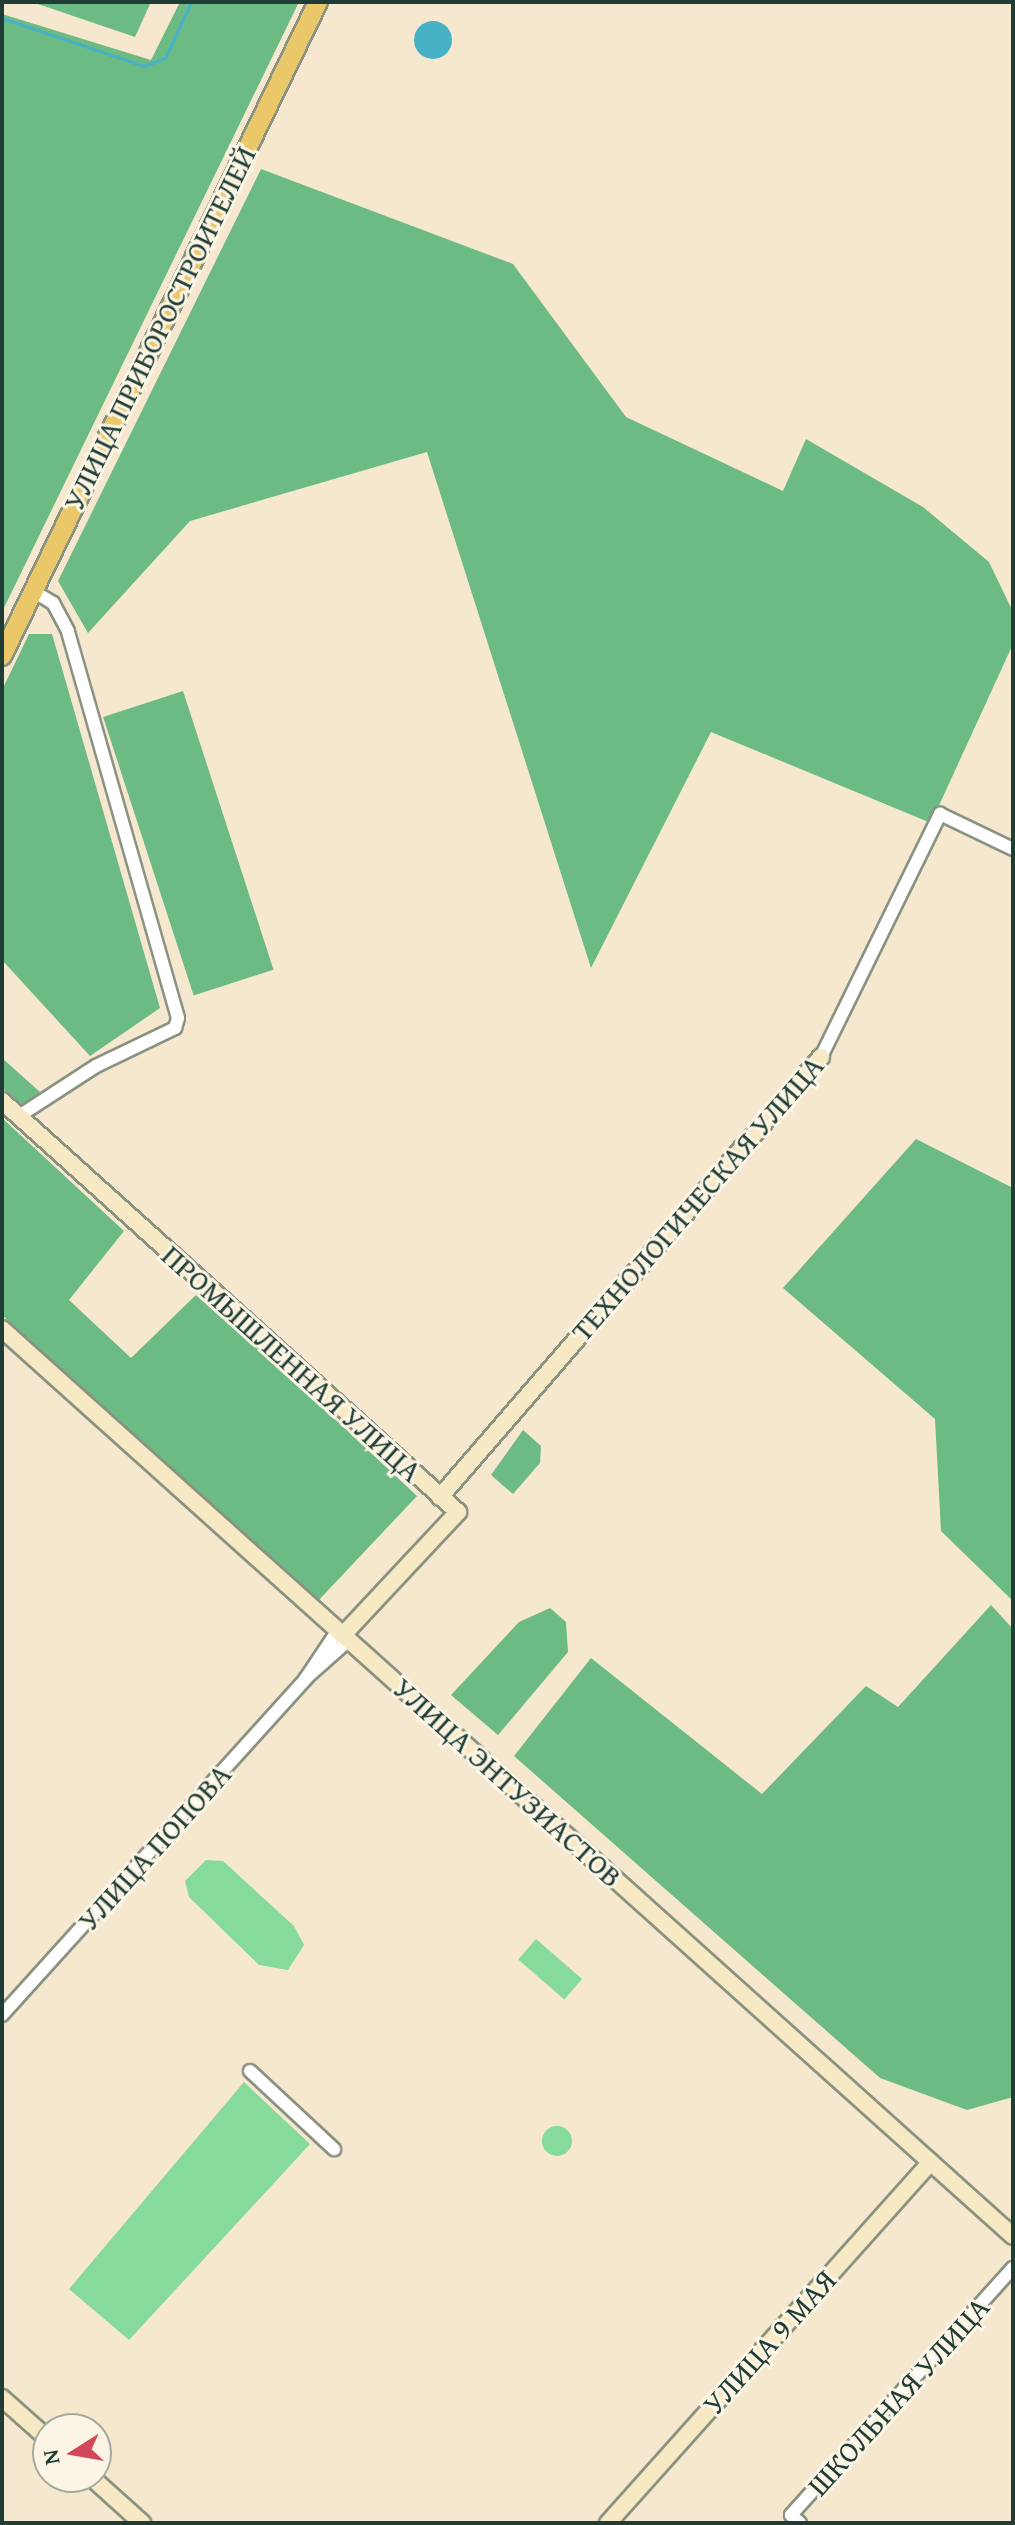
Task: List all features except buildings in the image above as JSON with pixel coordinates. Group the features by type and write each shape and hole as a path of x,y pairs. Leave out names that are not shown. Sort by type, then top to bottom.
{"main road":[{"name":"УЛИЦА ПРИБОРОСТРОИТЕЛЕЙ","path":"2,656 318,2"}],"street":[{"path":"19,1116 96,1066 175,1028 178,1018 68,631 53,603 33,591"},
{"name":"ТЕХНОЛОГИЧЕСКАЯ УЛИЦА","path":"440,1497 821,1057 940,814 1013,849"},
{"name":"ПРОМЫШЛЕННАЯ УЛИЦА","path":"2,1101 458,1512 344,1635"},
{"name":"УЛИЦА ЭНТУЗИАСТОВ","path":"2,1329 1013,2236"},
{"name":"УЛИЦА ПОПОВА","path":"2,2015 344,1635"},
{"path":"250,2071 334,2149"},
{"name":"УЛИЦА 9 МАЯ","path":"608,2523 931,2162"},
{"name":"ШКОЛЬНАЯ УЛИЦА","path":"800,2523 791,2515 1013,2268"},
{"path":"2,2398 32,2425"},
{"path":"109,2493 142,2523"}],"green space":[{"path":"32,2 151,2 135,37"},
{"path":"180,2 299,2 2,612 2,14 151,60"},
{"path":"261,169 513,264 626,417 783,491 806,439 923,507 989,562 1013,612 1013,644 931,823 711,732 591,968 427,452 190,521 88,633 58,581"},
{"path":"29,634 52,634 160,1008 90,1056 2,960 2,690"},
{"path":"183,691 274,970 194,996 103,717"},
{"path":"2,1058 40,1092 23,1105 2,1088"},
{"path":"2,1118 124,1231 69,1300 131,1358 199,1292 417,1496 317,1602 2,1315"},
{"path":"916,1139 1013,1188 1013,1601 941,1531 935,1419 783,1288"},
{"path":"523,1430 541,1446 540,1463 513,1494 491,1475"},
{"path":"991,1605 1013,1629 1013,2097 967,2110 880,2078 514,1756 591,1658 762,1794 866,1686 898,1707"},
{"path":"550,1608 566,1622 568,1652 498,1735 451,1695 519,1622"},
{"path":"206,1860 223,1861 294,1926 304,1945 288,1970 259,1965 189,1897 185,1881"},
{"path":"536,1939 582,1979 564,1999 518,1959"},
{"path":"244,2082 310,2144 129,2340 69,2289"},
{"path":"557,2126 563,2127 571,2135 571,2147 563,2155 557,2156 551,2155 543,2147 542,2141 543,2135 551,2127"}],"water":[{"path":"433,21 446,27 452,40 446,53 433,59 420,53 414,40 420,27"}],"waterway":[{"path":"2,18 144,66 165,58 191,2"}]}
